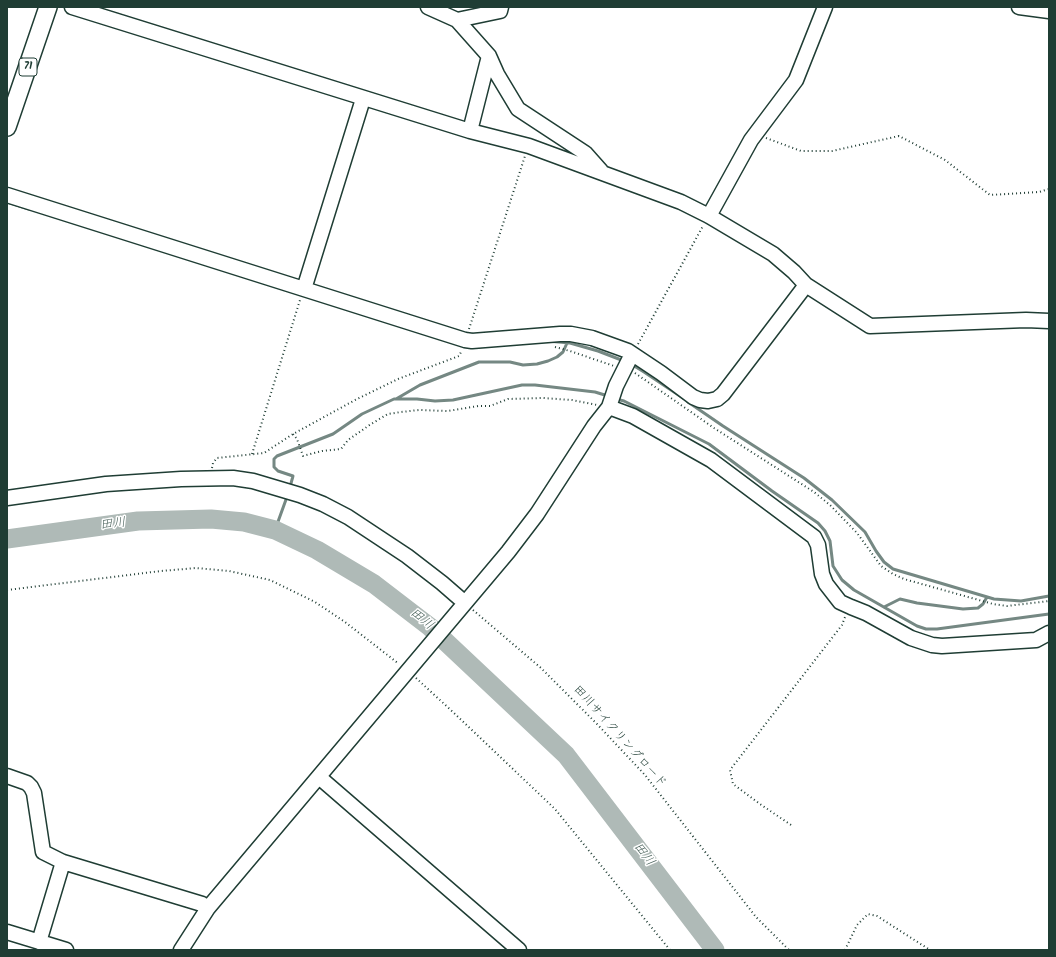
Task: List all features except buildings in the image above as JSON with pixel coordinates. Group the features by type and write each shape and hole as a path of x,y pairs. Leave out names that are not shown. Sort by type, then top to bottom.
{"main road":[{"name":"71","path":"7,127 48,7"}],"street":[{"path":"72,7 363,99 470,131 529,146 681,202 710,216 773,254 794,272 806,285 870,326 1026,320 1049,321"},
{"path":"428,7 457,20 489,56 518,109 585,153 603,173"},
{"path":"457,20 500,11 501,7"},
{"path":"710,216 756,134 796,80 825,7"},
{"path":"1020,7 1049,11"},
{"path":"470,131 489,56"},
{"path":"304,289 363,99"},
{"path":"7,195 466,340 472,341 571,334 592,338 628,351 628,362 616,386 609,407 594,426 537,514 465,605 408,670 208,908 181,950"},
{"path":"628,362 696,398 708,401 717,399 723,394 806,285"},
{"path":"609,407 633,416 711,460 814,537 821,556 822,574 826,584 840,602 866,613 911,638 932,645 942,646 1036,640 1049,633"},
{"path":"7,498 106,484 182,479 233,478 253,481 300,495 323,504 348,517 408,556 442,583 465,605"},
{"path":"7,776 27,783 31,787 34,794 43,852 63,862 202,904 208,908"},
{"path":"319,777 519,950"},
{"path":"38,942 63,862"},
{"path":"7,932 66,950"}],"path":[{"path":"756,134 801,151 832,151 899,136 945,160 990,195 1039,192 1049,189"},
{"path":"217,470 212,468 213,463 217,458 264,453 293,434 398,379 460,356 529,146"},
{"path":"710,216 628,362 631,370 714,428 814,492 830,505 857,533 881,566 892,574 904,580 993,604 1007,606 1049,601"},
{"path":"252,454 304,289"},
{"path":"559,348 569,350 589,358 628,362"},
{"path":"293,434 298,440 303,456 341,448 348,440 359,432 388,414 419,410 448,411 478,406 490,406 508,399 543,398 572,400 609,407"},
{"path":"7,590 95,578 196,568 229,571 270,580 315,602 345,622 408,670 555,809 670,950"},
{"name":"田川サイクリングロード","path":"465,605 541,668 645,775 756,917 789,950"},
{"path":"791,825 733,784 730,770 842,624 850,607"},
{"path":"845,950 857,925 868,914 877,916 930,950"}],"waterway":[{"path":"7,202 29,209"},
{"path":"547,341 570,343 598,351 624,361"},
{"path":"396,399 420,385 479,362 510,362 523,365 537,364 548,361 557,357 563,352 567,343"},
{"path":"631,364 683,398"},
{"path":"290,487 293,476 278,471 274,467 274,459 277,456 333,434 362,414 394,399 435,401 453,400 522,385 535,385 595,392 608,396"},
{"path":"616,399 624,401 709,444 818,523 825,531 830,541 833,566 842,580 854,590 917,626 926,629 937,629 1049,614"},
{"path":"688,402 804,478 832,500 865,532 884,562 893,569 994,599 1021,601 1049,596"},
{"path":"275,530 288,494"},
{"name":"田川","path":"7,539 138,521 211,519 244,522 275,530 317,550 374,584 430,627 566,755 715,950"},
{"path":"884,607 900,599 917,603 963,609 978,608 983,604 987,597"}]}
